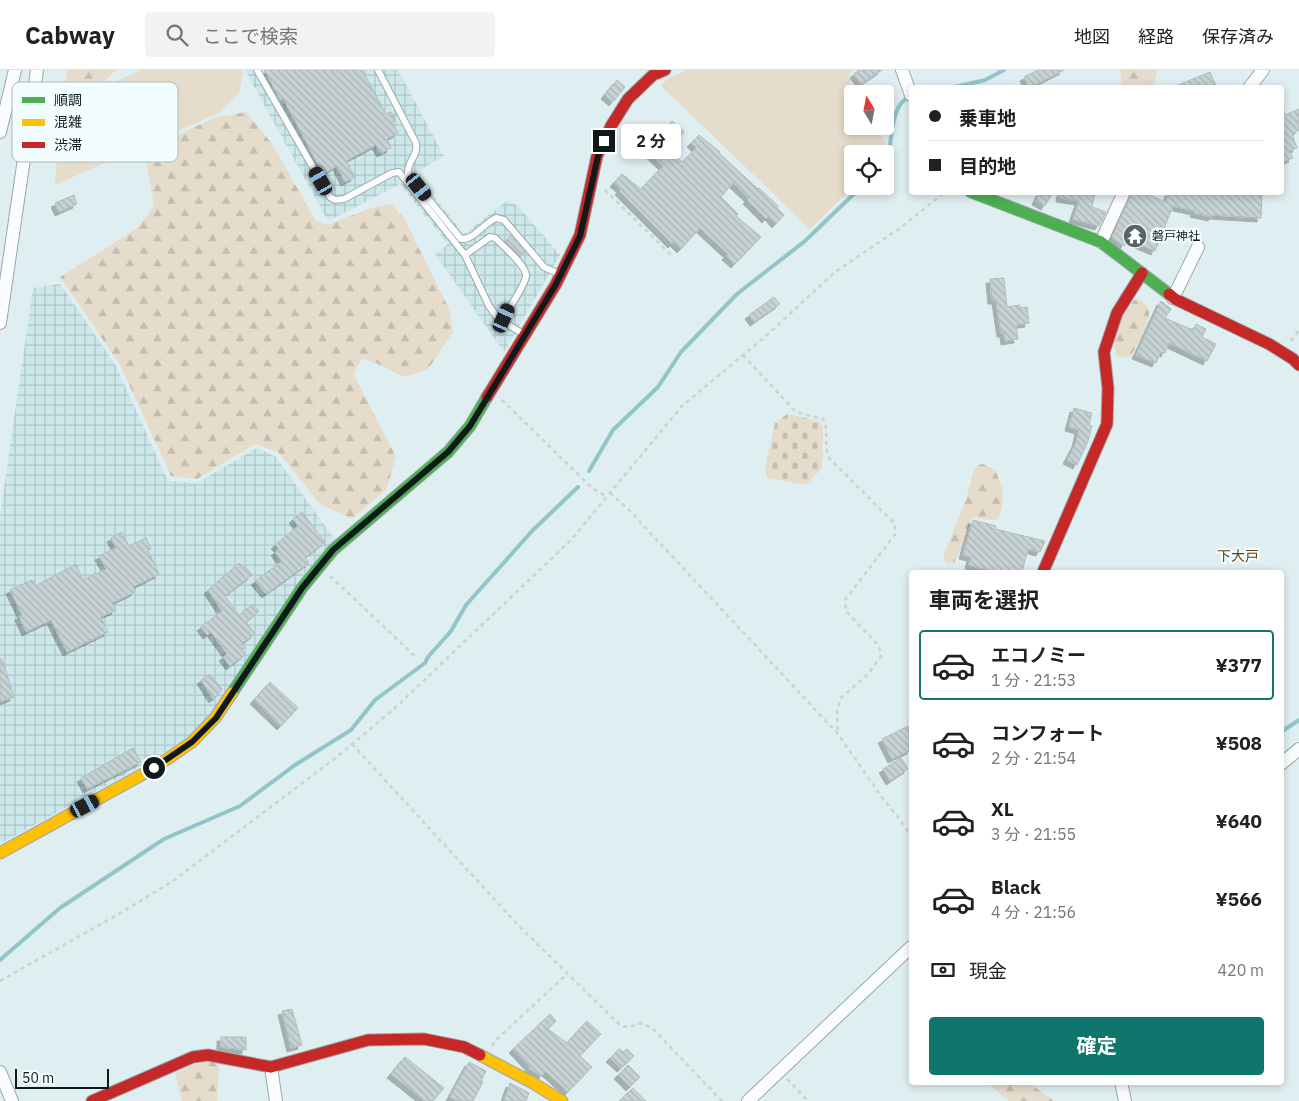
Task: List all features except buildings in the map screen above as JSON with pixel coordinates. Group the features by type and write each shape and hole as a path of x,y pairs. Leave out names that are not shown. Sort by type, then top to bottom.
{"street":[{"path":"0,853 154,768 192,742 216,718 302,588 333,550 448,452 470,426 491,393 526,335 580,236 592,180 601,149 611,126 628,99 653,75 665,70"},
{"path":"902,70 909,88"},
{"path":"1251,85 1263,70"},
{"path":"0,132 12,82"},
{"path":"0,323 24,162"},
{"path":"979,195 1101,242 1173,298 1269,344 1299,365"},
{"path":"1101,242 1123,195"},
{"path":"1173,298 1198,247"},
{"path":"1044,570 1107,424 1108,388 1104,352 1117,313 1142,273"},
{"path":"1284,762 1299,749"},
{"path":"748,1101 909,949"},
{"path":"92,1101 193,1057 217,1057 271,1067 368,1040 398,1038 424,1039 464,1047 534,1083 562,1101"},
{"path":"271,1067 276,1101"},
{"path":"0,1072 12,1101"},
{"path":"1122,1085 1125,1101"}],"lane":[{"path":"257,70 330,197 335,200 344,198 392,173 399,172 465,255 489,306 505,323 526,335"},
{"path":"378,70 416,143 417,150 408,168 408,174 461,239 466,240 473,236 490,220 496,218 504,220 544,267 560,275"},
{"path":"465,255 490,236 495,238 524,267 527,275 504,318 505,323"}],"path":[{"path":"592,180 603,188 673,257"},
{"path":"0,981 124,911 172,881 251,823 394,709 572,540 682,406 766,336 835,272 900,228 941,195"},
{"path":"743,355 794,410 823,419 827,427 825,449 828,458 894,523 896,532 845,600 846,611 879,646 881,656 868,673 842,698 837,712 838,734"},
{"path":"491,393 502,399 592,488 607,497"},
{"path":"610,493 629,510 838,734 909,833"},
{"path":"320,566 417,658"},
{"path":"352,744 517,924 567,974 621,1026 629,1027 641,1023 652,1028 722,1101"},
{"path":"483,1057 497,1039 567,974"},
{"path":"780,1071 808,1101"}],"shaded area":[{"path":"245,70 398,70 444,156 415,173 464,234 508,200 518,206 560,255 504,352 435,254 448,244 400,184 328,221"},
{"path":"60,284 115,364 168,481 197,483 257,448 276,457 335,540 226,696 189,737 145,764 0,844 0,516 33,288"}],"green space":[{"path":"67,70 116,70 104,82 65,82"},
{"path":"141,70 241,70 243,74 239,93 221,112 178,131 178,82 114,82"},
{"path":"688,70 851,70 849,76 852,85 844,85 844,135 881,135 885,141 884,145 844,145 845,195 810,229 661,86 668,78"},
{"path":"1120,70 1158,70 1154,85 1122,85"},
{"path":"246,112 272,144 316,221 327,225 371,208 391,204 404,218 449,309 453,332 428,369 404,377 376,363 362,359 353,373 396,457 386,490 352,519 320,504 279,453 255,444 197,479 171,476 120,365 60,277 136,229 148,215 154,204 146,162 178,162 178,135 214,118"},
{"path":"56,162 107,162 55,185"},
{"path":"1139,299 1147,306 1149,312 1146,328 1131,356 1127,358 1117,356 1114,342 1118,327 1134,300"},
{"path":"787,414 819,421 823,427 822,468 806,485 768,478 765,468 775,423"},
{"path":"983,464 995,470 1002,489 1003,499 998,519 991,520 975,517 971,519 962,548 954,563 946,563 943,558 965,502 974,471 978,465"},
{"path":"209,1058 219,1067 217,1101 182,1101 175,1073"},
{"path":"1032,1085 1054,1101 1009,1101 991,1086"}],"waterway":[{"path":"964,85 985,80 1004,70"},
{"path":"890,145 895,115 903,101 909,98"},
{"path":"589,471 613,430 658,387 681,352 737,294 805,241 853,195"},
{"path":"0,960 60,908 164,839 240,806 295,765 351,730 375,700 425,663 451,631 466,605 532,531 578,487"},
{"path":"1284,730 1299,720"}],"traffic: fast":[{"path":"979,195 1101,242 1169,294"},
{"path":"232,693 302,588 333,550 448,452 470,426 487,397"}],"traffic: slow":[{"path":"0,853 154,768 192,742 215,718 232,693"},
{"path":"480,1055 533,1083 562,1101"}],"traffic: jam":[{"path":"487,397 556,284 580,235 597,156 611,126 628,99 653,75 665,70"},
{"path":"1044,570 1107,424 1108,388 1104,352 1117,313 1142,273"},
{"path":"1169,294 1175,299 1269,344 1299,365"},
{"path":"92,1101 193,1057 208,1055 271,1067 368,1040 424,1039 464,1047 480,1055"}],"place":[{"name":"磐戸神社","path":"1135,236"}],"district":[{"name":"下大戸","path":"1238,556"}],"route":[{"path":"154,768 192,742 216,718 302,588 333,550 448,452 470,426 556,284 580,236 598,156 604,141"}]}
